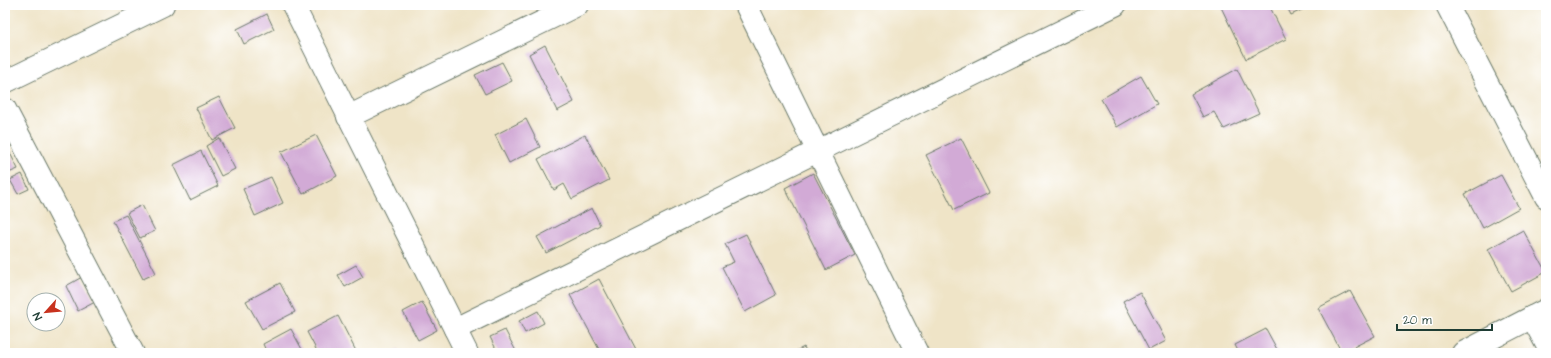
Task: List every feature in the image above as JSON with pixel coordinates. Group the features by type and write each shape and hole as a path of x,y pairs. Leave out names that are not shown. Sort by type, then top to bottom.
{"street":[{"path":"5,82 163,5"},
{"path":"293,5 467,353"},
{"path":"348,117 577,5"},
{"path":"746,5 917,353"},
{"path":"455,329 1115,5"},
{"path":"1447,5 1546,197"},
{"path":"5,109 133,353"},
{"path":"1463,353 1539,313 1546,343"}],"building":[{"path":"1220,5 1269,5 1286,39 1246,59"},
{"path":"1286,5 1307,5 1308,7 1291,15"},
{"path":"267,14 274,29 244,44 237,29"},
{"path":"545,45 574,102 557,111 529,54"},
{"path":"502,62 512,81 485,94 475,75"},
{"path":"1237,69 1259,113 1224,129 1214,112 1203,117 1191,94"},
{"path":"1141,76 1157,104 1117,127 1101,99"},
{"path":"219,97 235,128 212,140 196,108"},
{"path":"526,119 540,147 509,163 495,135"},
{"path":"316,135 337,176 303,194 281,152"},
{"path":"585,135 609,180 572,199 564,184 554,190 538,159"},
{"path":"219,138 235,169 221,176 206,146"},
{"path":"961,138 989,193 954,210 926,155"},
{"path":"5,143 18,169 6,174 5,171"},
{"path":"201,151 218,186 190,200 173,165"},
{"path":"813,173 855,255 826,270 785,188"},
{"path":"22,174 29,189 18,194 10,180"},
{"path":"1501,175 1519,208 1483,228 1465,194"},
{"path":"271,177 283,203 255,216 243,189"},
{"path":"142,205 155,231 140,238 127,213"},
{"path":"592,208 600,225 546,253 537,237"},
{"path":"126,215 156,273 143,279 113,221"},
{"path":"1523,230 1546,272 1511,291 1488,249"},
{"path":"746,234 776,295 745,312 722,267 734,262 725,244"},
{"path":"356,265 363,277 345,287 338,275"},
{"path":"82,277 95,302 78,311 66,286"},
{"path":"599,279 638,353 601,353 570,295"},
{"path":"280,283 295,312 262,329 246,301"},
{"path":"1350,291 1375,336 1342,353 1318,308"},
{"path":"1140,292 1166,341 1149,350 1123,301"},
{"path":"422,302 437,330 418,340 403,312"},
{"path":"538,311 544,323 525,333 519,321"},
{"path":"338,316 357,353 318,353 307,332"},
{"path":"291,329 304,353 267,353 263,344"},
{"path":"1266,329 1279,353 1239,353 1235,345"},
{"path":"505,330 517,353 498,353 490,337"},
{"path":"804,347 807,353 792,353"},
{"path":"398,349 400,353 390,353"}]}
